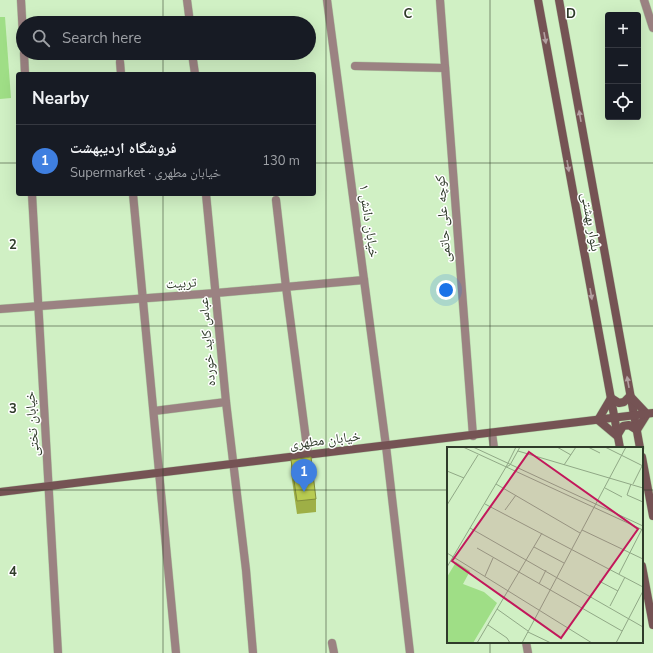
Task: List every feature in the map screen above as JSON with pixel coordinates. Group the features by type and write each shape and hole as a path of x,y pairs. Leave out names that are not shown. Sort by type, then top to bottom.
{"main road":[{"name":"بلوار بهشتی","path":"538,0 598,336 620,447"},
{"name":"بلوار بهشتی","path":"559,0 640,447"},
{"path":"630,396 650,414 637,430 629,425 623,426 617,436 598,420 611,398 619,403 624,402 630,396"},
{"name":"خیابان مطهری","path":"0,492 650,414"},
{"path":"643,462 653,516"},
{"path":"643,571 653,624"}],"street":[{"path":"21,0 22,16"},
{"path":"187,0 189,16"},
{"name":"خیابان دانش ۱","path":"327,0 386,446 410,653"},
{"name":"کوچه علی حاتمی","path":"440,0 473,436"},
{"path":"644,0 653,28"},
{"path":"24,60 25,72"},
{"path":"193,60 194,72"},
{"path":"120,62 121,72"},
{"path":"355,66 444,68"},
{"name":"خیابان تختی","path":"32,196 37,307 58,653"},
{"path":"133,196 176,653"},
{"name":"عباس کاید خورده","path":"206,196 226,402 246,570 253,653"},
{"path":"276,200 308,455"},
{"name":"تربیت","path":"0,309 144,299 364,280"},
{"path":"154,411 226,402"},
{"path":"492,433 494,447"},
{"path":"332,643 334,653"},
{"path":"526,643 528,653"}],"green space":[{"path":"0,17 5,17 11,98 0,99"}],"building":[{"path":"311,457 316,499 297,501 291,460"}],"place":[{"name":"فروشگاه اردیبهشت","path":"304,492"}]}
